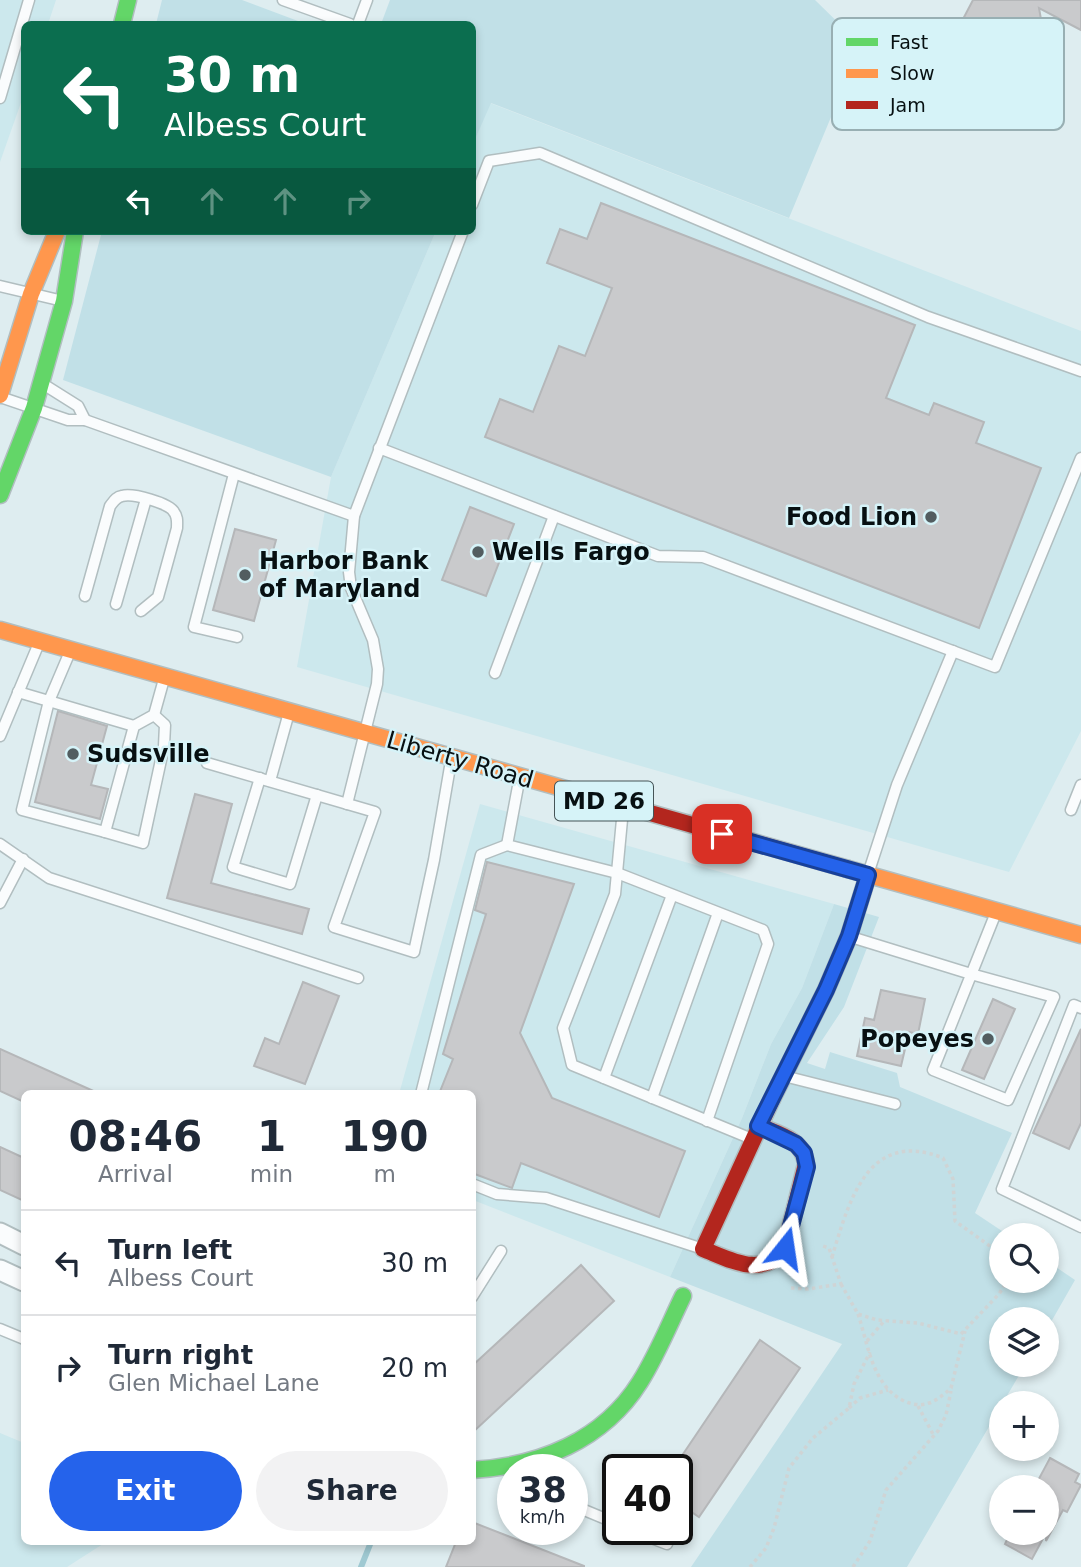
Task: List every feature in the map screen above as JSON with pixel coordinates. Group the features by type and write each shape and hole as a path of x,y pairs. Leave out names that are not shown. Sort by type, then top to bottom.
{"main road":[{"path":"123,21 128,0"},
{"path":"0,396 31,294 55,235"},
{"path":"0,495 34,408 64,301 74,235"},
{"name":"Liberty Road","path":"0,630 1081,935"},
{"path":"755,1133 796,1144 804,1153 807,1167 785,1248 776,1260 764,1264 743,1265 703,1249 755,1133 826,990 849,936 868,875"},
{"path":"557,1454 586,1437 633,1393 683,1296"},
{"path":"476,1470 497,1469"}],"street":[{"path":"0,1233 21,1244"},
{"path":"0,1270 21,1280"}],"lane":[{"path":"23,21 29,0"},
{"path":"283,0 342,21"},
{"path":"359,21 367,0"},
{"path":"0,98 21,27"},
{"path":"476,195 489,161 540,153 928,317 1081,371"},
{"path":"347,803 378,669 370,627 358,604 348,572 354,516 461,235"},
{"path":"0,286 64,301"},
{"path":"41,383 78,405 85,420"},
{"path":"0,396 68,420 85,420 354,516"},
{"path":"379,448 658,556 703,558 995,667 1081,458"},
{"path":"234,474 194,627 237,637"},
{"path":"85,596 110,506 116,498 133,495 173,510 177,518 177,528 158,597 141,611"},
{"path":"116,604 146,499"},
{"path":"495,673 554,516"},
{"path":"0,736 40,641"},
{"path":"70,650 49,701 22,810 143,843 164,746 165,725 153,715"},
{"path":"868,875 897,785 953,651"},
{"path":"105,832 134,726 153,715 164,676"},
{"path":"18,692 134,726"},
{"path":"289,712 233,867 290,884 317,795"},
{"path":"208,763 375,812 334,927 414,952 435,860 451,758"},
{"path":"507,845 520,777"},
{"path":"1071,810 1081,785"},
{"path":"624,806 615,894 564,1028 572,1065 707,1121 755,1133"},
{"path":"0,844 49,878 358,978"},
{"path":"422,1090 481,855 507,845 617,873 763,930 768,944 707,1121"},
{"path":"0,903 23,859"},
{"path":"604,1078 672,895"},
{"path":"849,936 971,974 1054,997 1008,1100 933,1070 971,974 997,912"},
{"path":"652,1098 718,913"},
{"path":"1081,1008 1074,1005 1002,1189 1081,1227"},
{"path":"783,1076 894,1104"},
{"path":"476,1186 497,1194 546,1198 703,1249"},
{"path":"476,1291 501,1251"},
{"path":"0,1329 21,1338"}],"path":[{"path":"832,1257 852,1195 864,1174 879,1160 915,1150 943,1158 953,1179 955,1221 989,1245"},
{"path":"820,1245 829,1248 841,1284 858,1314 875,1369 888,1390 918,1406 928,1405 951,1388"},
{"path":"791,1288 808,1289 841,1284"},
{"path":"858,1314 918,1323 961,1334 1000,1293"},
{"path":"867,1341 885,1320"},
{"path":"853,1567 870,1541 886,1490 934,1436 946,1415 965,1331"},
{"path":"849,1408 854,1384 870,1352"},
{"path":"750,1567 766,1548 774,1528 789,1468 813,1438 860,1398 888,1390"},
{"path":"918,1406 934,1436"}],"shaded area":[{"path":"0,0 56,0 49,21 21,21 21,102 0,162"},
{"path":"162,0 242,0 298,21 157,21"},
{"path":"390,0 815,0 833,18 832,115 789,218 491,103 476,137 476,21 382,21"},
{"path":"490,103 1081,331 1081,731 1009,872 297,667 331,477 434,235 476,235 476,137"},
{"path":"101,235 434,235 331,477 63,380"},
{"path":"480,804 834,904 802,988 771,1044 742,1118 670,1277 476,1201 476,1090 400,1090"},
{"path":"834,904 879,917 844,1007 807,1063 825,1069 830,1052 897,1073 900,1087 1012,1133 975,1213 990,1223 989,1293 1059,1293 1059,1269 1075,1280 1059,1308 989,1307 989,1377 1018,1377 1010,1391 989,1391 989,1427 907,1567 691,1567 842,1344 670,1277 742,1118 771,1044 802,988"},
{"path":"0,1433 21,1442 21,1545 101,1545 67,1567 0,1567"}],"building":[{"path":"973,0 1081,0 1081,30 1064,21 1064,18 1058,18 1039,8 1041,18 964,18"},
{"path":"601,203 915,325 886,398 929,415 934,403 984,422 976,443 1041,468 979,628 485,437 500,399 533,412 559,346 585,356 612,288 547,263 560,229 587,239"},
{"name":"Wells Fargo","path":"470,507 514,524 486,596 442,580"},
{"name":"Harbor Bank of Maryland","path":"235,529 276,540 254,621 213,610"},
{"name":"Sudsville","path":"58,711 107,726 91,785 108,789 100,819 35,802"},
{"path":"195,794 232,804 211,883 309,909 302,934 167,898"},
{"path":"487,862 574,884 520,1033 552,1098 685,1151 659,1217 521,1163 512,1188 476,1174 476,1090 441,1090 453,1059 443,1054 486,914 475,910"},
{"path":"303,982 339,996 305,1084 254,1066 265,1038 279,1044"},
{"path":"881,990 925,999 918,1034 909,1032 901,1066 857,1056 865,1018 874,1020"},
{"name":"Popeyes","path":"993,999 1015,1009 984,1079 962,1070"},
{"path":"1081,1029 1081,1123 1069,1149 1033,1133"},
{"path":"0,1049 91,1090 21,1090 21,1101 0,1091"},
{"path":"0,1147 21,1157 21,1200 0,1190"},
{"path":"581,1265 614,1301 476,1429 476,1362"},
{"path":"760,1340 800,1368 699,1517 693,1513 693,1454 683,1454"},
{"path":"1048,1461 1055,1461 1079,1474 1075,1482 1081,1485 1067,1512 1063,1510 1059,1517 1059,1475 1041,1475"},
{"path":"476,1524 497,1532 497,1545 531,1545 584,1567 446,1567 455,1545 476,1545"},
{"path":"1007,1545 1040,1545 1032,1559"}],"waterway":[{"path":"361,1567 370,1545"}],"traffic: fast":[{"path":"123,21 128,0"},
{"path":"0,495 34,408 64,301 74,235"},
{"path":"476,1470 521,1463 545,1456 567,1447 608,1420 640,1382 683,1296"}],"traffic: slow":[{"path":"0,395 31,294 55,235"},
{"path":"0,630 576,792"},
{"path":"848,869 1081,935"},
{"path":"772,1099 826,990 849,936 868,875"}],"traffic: jam":[{"path":"576,792 848,869"},
{"path":"759,1126 766,1129 782,1135 789,1139 800,1149 806,1164 785,1248 767,1263 757,1265 735,1262 703,1249 772,1099"}],"place":[{"name":"Food Lion","path":"931,517"},
{"name":"Wells Fargo","path":"478,552"},
{"name":"Harbor Bank of Maryland","path":"245,575"},
{"name":"Sudsville","path":"73,754"},
{"name":"Popeyes","path":"988,1039"}],"route":[{"path":"722,834 868,875 849,936 826,990 758,1126 796,1144 804,1153 807,1167 785,1248"}]}
